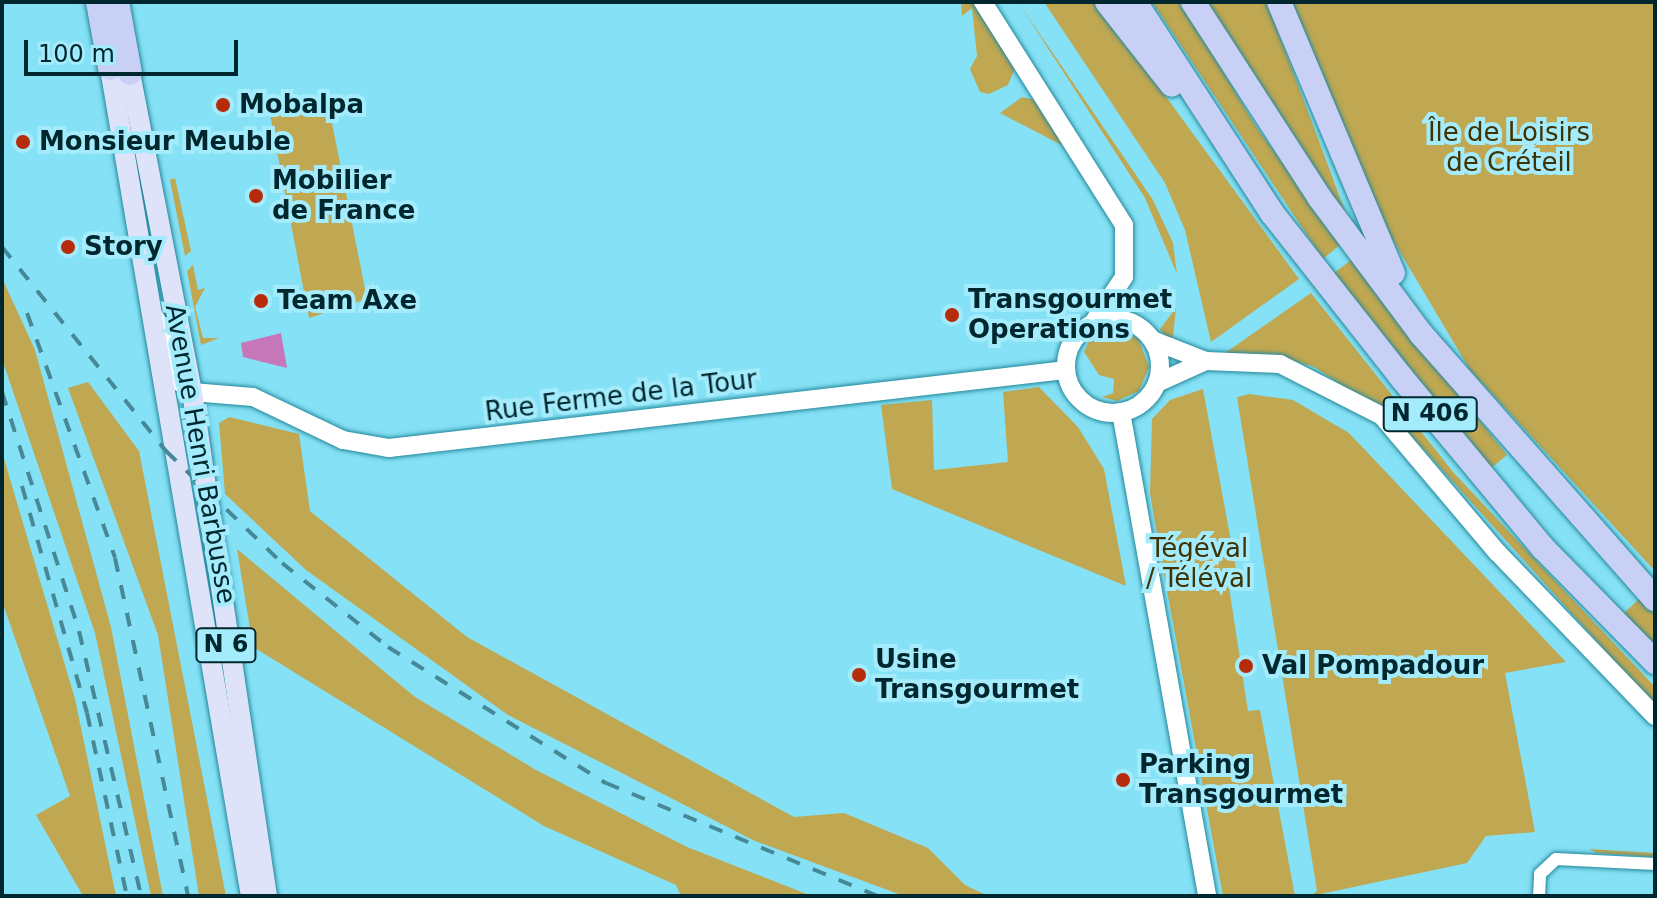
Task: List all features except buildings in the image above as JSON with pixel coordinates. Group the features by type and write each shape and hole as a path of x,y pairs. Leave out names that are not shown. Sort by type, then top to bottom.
{"highway":[{"name":"N 6","path":"98,2 120,70"},
{"name":"N 6","path":"117,2 120,70"},
{"path":"1107,2 1226,148"},
{"name":"N 406","path":"1135,2 1226,148 1477,472 1655,662"},
{"name":"N 406","path":"1193,2 1319,197 1447,365 1655,599"},
{"path":"1279,2 1378,251 1447,365"}],"main road":[{"path":"983,2 1119,212 1124,277 1133,323 1152,340 1206,361 1280,364 1382,416 1497,552 1655,716"},
{"name":"Avenue Henri Barbusse","path":"120,70 148,307 251,896"},
{"name":"Avenue Henri Barbusse","path":"120,70 192,392 203,507 267,896"},
{"path":"1124,277 1093,323 1071,344 1065,370 1085,404 1121,412 1143,402 1157,383 1206,361"},
{"path":"148,307 168,339 176,379 192,392"},
{"path":"1093,323 1133,323"},
{"path":"1152,340 1157,383"},
{"name":"Rue Ferme de la Tour","path":"192,392 253,397 343,440 389,448 1065,370"},
{"path":"1121,412 1207,896"}],"street":[{"path":"1539,896 1540,874 1556,859 1655,864"}],"green space":[{"path":"961,2 974,2 1016,66 1008,85 989,94 980,92 970,69 977,56 972,8 962,16"},
{"path":"1018,2 1153,200 1173,243 1177,274 1145,198"},
{"path":"1044,2 1097,2 1299,279 1211,342 1185,230 1165,183"},
{"path":"1152,2 1182,2 1255,125 1341,244 1323,259"},
{"path":"1207,2 1267,2 1354,235"},
{"name":"Île de Loisirs de Créteil","path":"1289,2 1655,2 1655,571 1470,370 1378,215"},
{"path":"1022,97 1036,100 1069,149 1000,113"},
{"path":"327,98 367,299 309,318 268,104"},
{"path":"175,178 191,251 185,256 170,180"},
{"path":"1351,260 1507,455 1490,469 1334,273"},
{"path":"193,265 198,290 205,288 195,307 203,338 219,338 201,345 187,271"},
{"path":"2,278 35,350 111,627 163,896 151,896 95,633 2,359"},
{"path":"1166,291 1151,306 1135,311 1132,303"},
{"path":"1311,293 1454,473 1655,687 1655,706 1400,423 1314,367 1272,354 1225,353"},
{"path":"1176,308 1173,337 1168,340 1160,329"},
{"path":"1115,328 1138,338 1149,367 1139,391 1117,401 1102,397 1113,393 1114,379 1099,375 1084,352 1093,333"},
{"path":"88,382 139,451 226,896 199,896 158,635 68,388"},
{"path":"1039,387 1078,427 1104,469 1126,586 892,489 881,405 932,400 934,470 1008,462 1003,392"},
{"name":"Tégéval / Téléval","path":"1203,389 1239,585 1229,587 1248,711 1260,710 1295,896 1223,896 1159,547 1150,493 1152,419 1170,400"},
{"path":"1249,394 1293,400 1349,433 1566,662 1505,673 1535,832 1486,836 1467,863 1311,896 1317,891 1237,397"},
{"path":"229,417 299,434 310,511 467,637 794,817 844,813 928,848 965,885 988,896 904,896 755,841 508,715 306,570 225,494 219,423"},
{"path":"2,452 75,699 116,896 83,896 36,815 70,796 2,601"},
{"path":"237,549 415,697 536,770 687,847 812,896 681,896 676,885 544,826 253,647"},
{"path":"1639,599 1655,614 1655,648 1623,614"},
{"path":"1589,849 1655,853 1655,857 1597,853"}],"shaded area":[{"path":"281,333 287,368 243,357 241,343"}],"railway":[{"path":"2,247 166,451 282,563 388,647 606,783 878,896"},
{"path":"27,313 115,558 188,896"},
{"path":"2,392 79,631 141,896"},
{"path":"22,486 87,713 127,896"}],"place":[{"name":"Mobalpa","path":"223,105"},
{"name":"Monsieur Meuble","path":"23,142"},
{"name":"Mobilier de France","path":"256,196"},
{"name":"Story","path":"68,247"},
{"name":"Team Axe","path":"261,301"},
{"name":"Transgourmet Operations","path":"952,315"},
{"name":"Val Pompadour","path":"1246,666"},
{"name":"Usine Transgourmet","path":"859,675"},
{"name":"Parking Transgourmet","path":"1123,780"}]}
